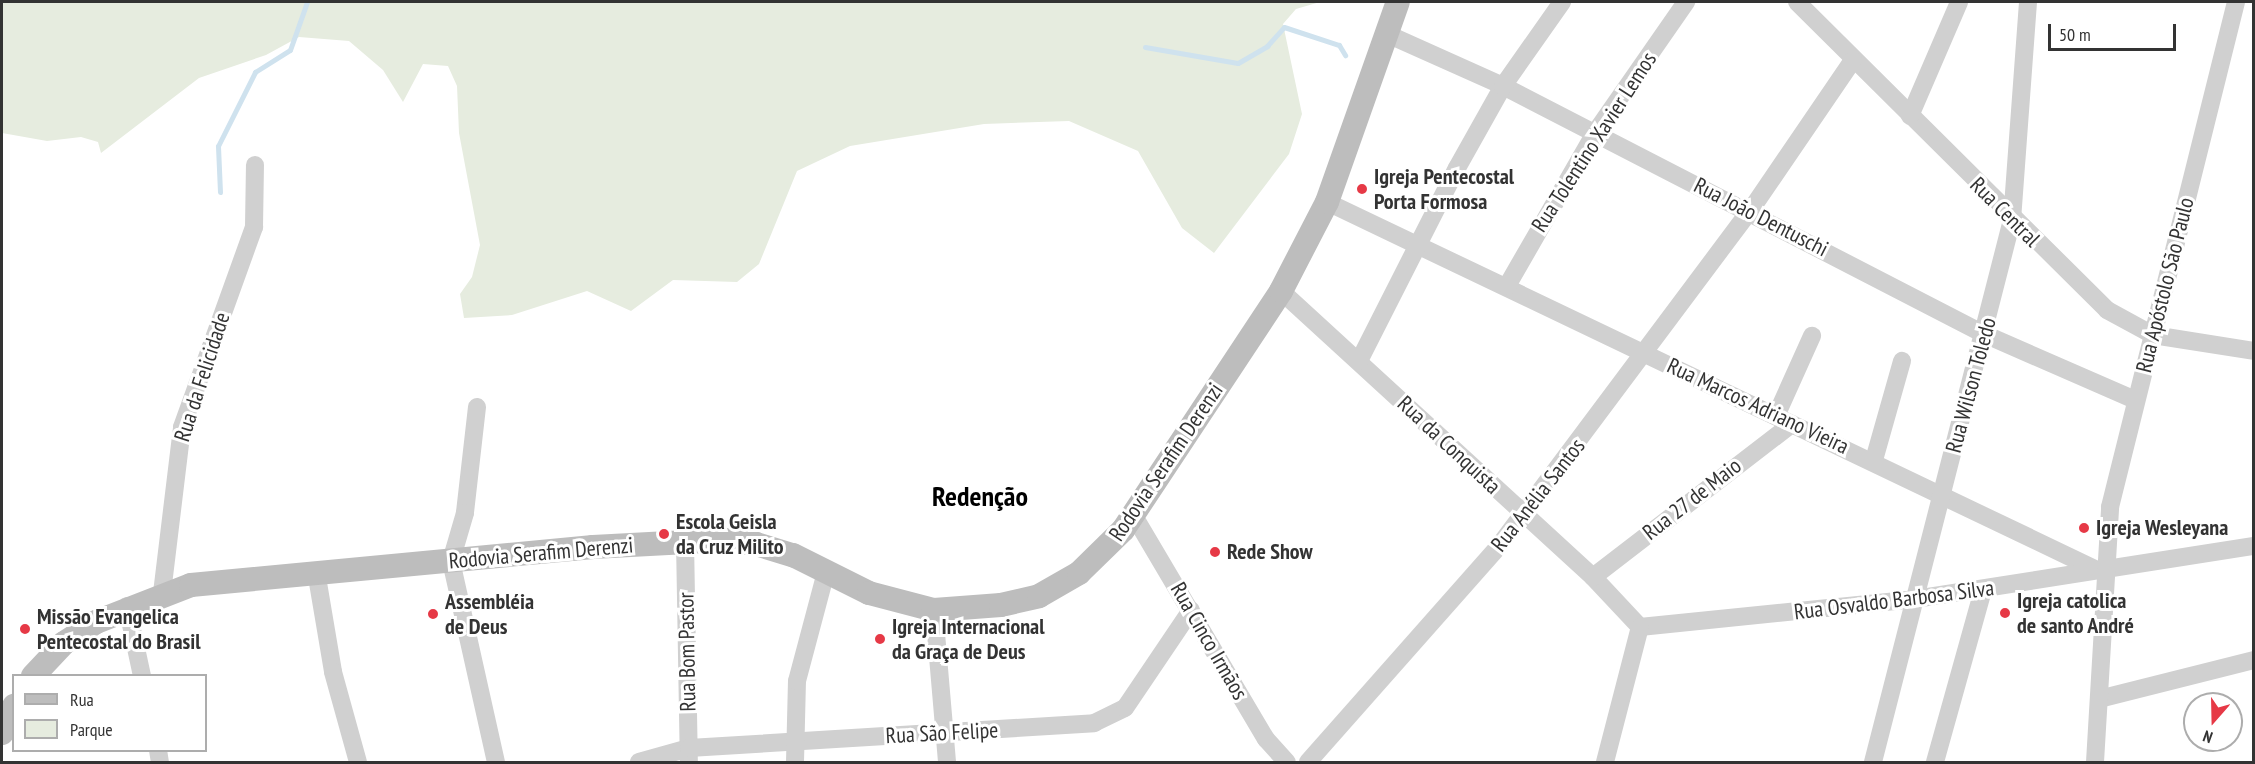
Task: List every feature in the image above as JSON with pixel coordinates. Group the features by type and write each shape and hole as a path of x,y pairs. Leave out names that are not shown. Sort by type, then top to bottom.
{"main road":[{"name":"Rodovia Serafim Derenzi","path":"34,674 64,643 128,606 162,593 316,571 685,541 756,544 826,572 869,593 934,610 1001,605 1039,596 1079,573 1134,516 1281,291 1327,202 1398,2"},
{"path":"2,733 12,710"}],"street":[{"path":"1359,361 1418,243 1503,86 1562,2"},
{"name":"Rua Tolentino Xavier Lemos","path":"1507,286 1595,133 1686,2"},
{"name":"Rua Central","path":"1797,2 2012,220 2097,302 2153,335 2253,351"},
{"path":"1910,116 1959,2"},
{"name":"Rua Wilson Toledo","path":"1873,762 2012,220 2028,2"},
{"name":"Rua Apóstolo São Paulo","path":"2095,762 2099,699 2101,570 2110,507 2236,2"},
{"name":"Rua João Dentuschi","path":"1387,34 1503,86 1984,334 2135,400"},
{"name":"Rua Anélia Santos","path":"1308,762 1523,515 1646,354 1750,212 1853,60"},
{"name":"Rua da Felicidade","path":"162,593 182,427 251,236 255,165"},
{"name":"Rua Marcos Adriano Vieira","path":"1327,202 1418,243 2101,570"},
{"name":"Rua da Conquista","path":"1281,291 1593,577 1640,627"},
{"path":"1784,420 1812,336"},
{"path":"1874,460 1902,361"},
{"path":"477,407 465,513 451,561 496,762"},
{"name":"Rua 27 de Maio","path":"1593,577 1784,420"},
{"name":"Rua Cinco Irmãos","path":"1134,516 1266,739 1287,762"},
{"name":"Rua Bom Pastor","path":"685,541 689,755"},
{"name":"Rua Osvaldo Barbosa Silva","path":"1640,627 1915,599 2253,546"},
{"path":"316,571 333,672 358,762"},
{"path":"795,762 793,741 803,642 826,572"},
{"path":"1935,762 1983,590"},
{"path":"128,606 142,674"},
{"path":"934,610 947,762"},
{"name":"Rua São Felipe","path":"639,762 793,741 945,734 1094,723 1114,716 1135,695 1191,610"},
{"path":"1605,762 1640,627"},
{"path":"2099,699 2253,660"}],"green space":[{"path":"2,2 1320,2 1296,9 1283,24 1302,114 1289,154 1214,253 1182,228 1138,151 1069,121 984,124 850,146 797,171 759,264 737,282 673,280 631,311 587,291 512,315 464,318 460,294 472,277 480,245 459,133 457,86 448,66 423,64 403,102 383,70 349,41 299,37 266,55 199,78 101,153 98,142 81,137 47,141 2,133"}],"waterway":[{"path":"220,192 218,146 255,72 290,50 307,2"},
{"path":"1145,47 1238,63 1267,46 1284,27 1339,45 1345,55"}],"place":[{"name":"Igreja Pentecostal Porta Formosa","path":"1362,189"},
{"name":"Igreja Wesleyana","path":"2084,528"},
{"name":"Escola Geisla da Cruz Milito","path":"664,534"},
{"name":"Rede Show","path":"1215,552"},
{"name":"Igreja catolica de santo André","path":"2005,613"},
{"name":"Assembléia de Deus","path":"433,614"},
{"name":"Missão Evangelica Pentecostal do Brasil","path":"25,629"},
{"name":"Igreja Internacional da Graça de Deus","path":"880,639"}],"district":[{"name":"Redenção","path":"980,496"}]}
